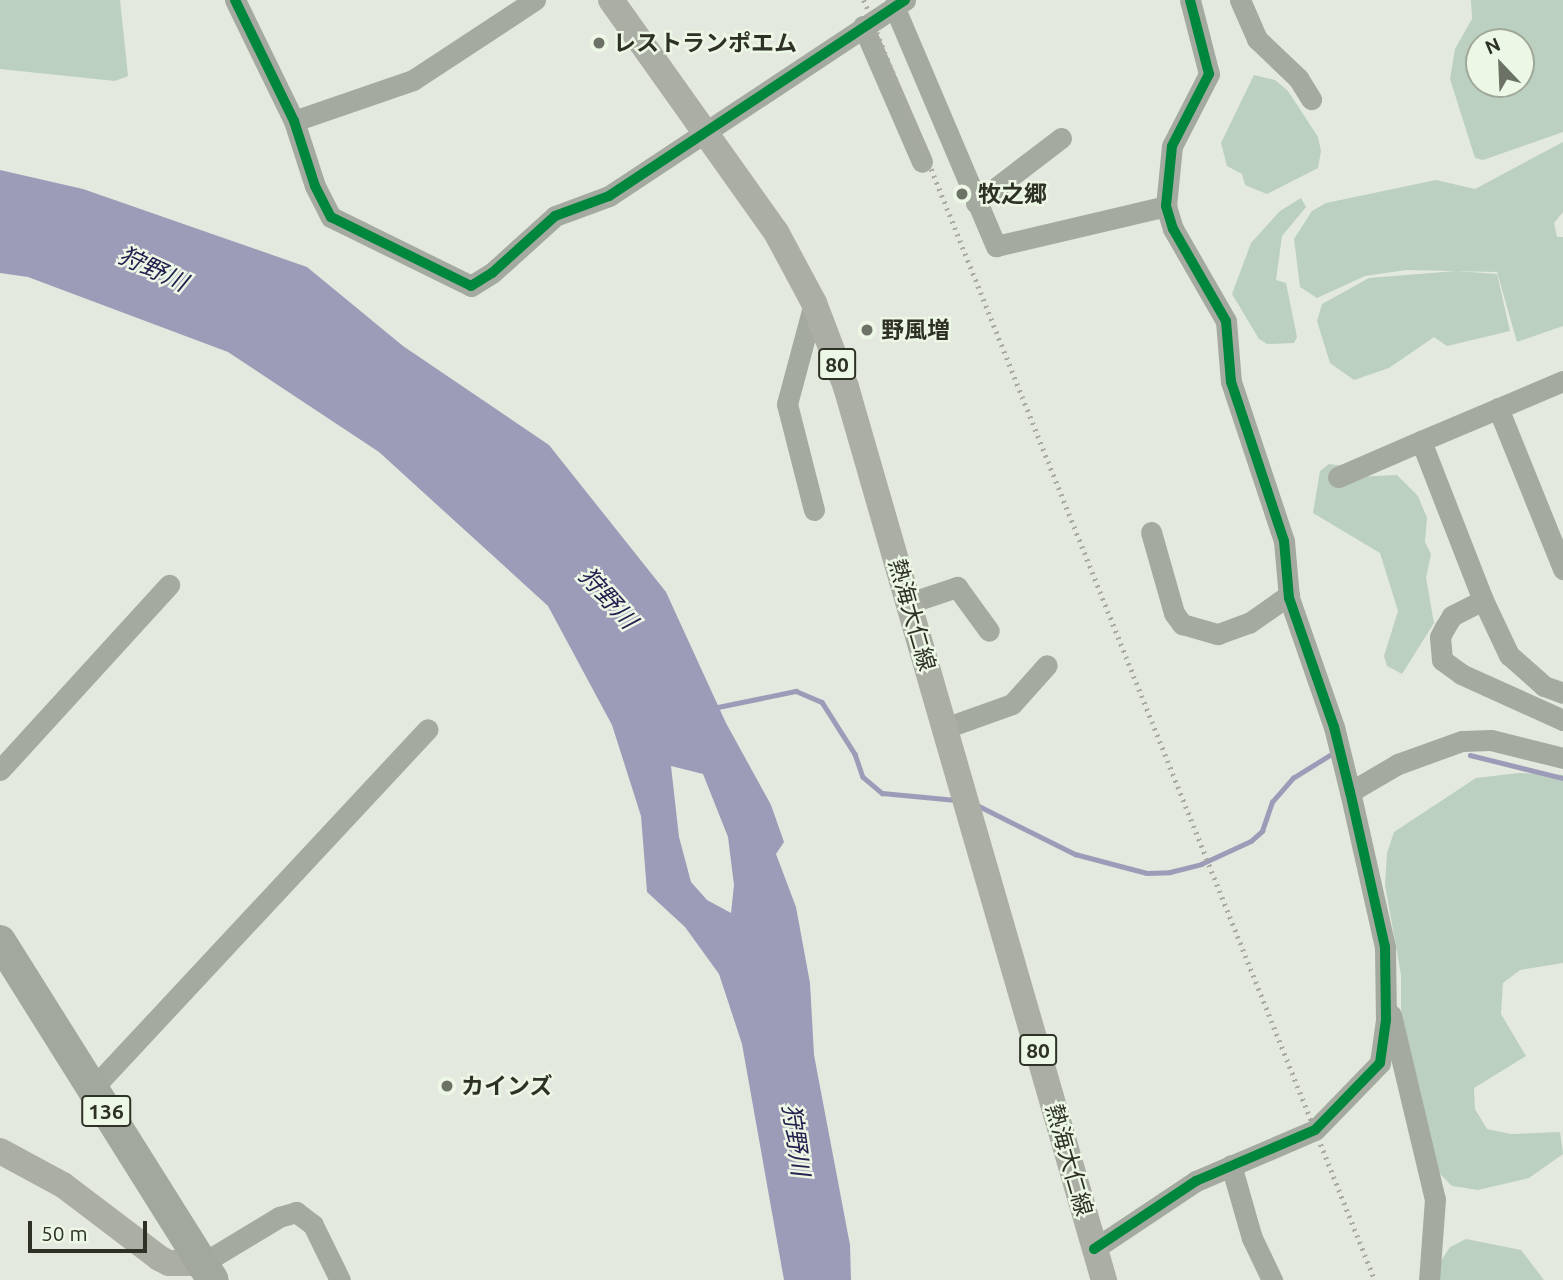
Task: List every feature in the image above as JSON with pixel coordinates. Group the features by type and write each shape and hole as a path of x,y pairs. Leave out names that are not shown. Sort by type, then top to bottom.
{"highway":[{"name":"136","path":"0,941 208,1272"}],"main road":[{"name":"熱海大仁線","path":"611,0 776,232 814,303 845,387 1104,1280"},
{"path":"0,1151 63,1185 159,1258 208,1272"}],"street":[{"path":"235,0 294,121 315,186 331,217 471,286 492,273 555,216 609,196 899,3 991,241 1005,247 1166,206"},
{"path":"294,121 413,79 535,0"},
{"path":"1094,1249 1196,1181 1315,1130 1374,1072 1382,1055 1386,1004 1385,947 1335,727 1289,595 1284,541 1231,382 1226,321 1172,229 1166,206 1172,145 1209,74 1191,0"},
{"path":"1240,0 1257,39 1298,78 1311,99"},
{"path":"863,26 922,162"},
{"path":"976,203 1061,138"},
{"path":"814,303 787,404 814,510"},
{"path":"1338,477 1563,381"},
{"path":"1498,408 1563,569"},
{"path":"1422,441 1483,600 1509,655 1544,686 1563,692"},
{"path":"1151,532 1174,613 1182,624 1218,634 1250,623 1289,595"},
{"path":"0,770 169,585"},
{"path":"909,603 957,587 989,631"},
{"path":"1483,600 1452,615 1440,637 1442,660 1461,674 1563,720"},
{"path":"945,728 1012,704 1047,665"},
{"path":"93,1089 428,729"},
{"path":"1350,792 1398,764 1462,741 1491,740 1563,758"},
{"path":"1386,1004 1435,1199 1429,1280"},
{"path":"1231,1165 1252,1238 1272,1280"},
{"path":"208,1272 279,1217 296,1212 313,1225 340,1280"}],"green space":[{"path":"0,0 120,0 128,76 115,81 0,69"},
{"path":"1471,0 1563,0 1563,132 1483,160 1475,158 1450,79 1455,49 1465,31 1465,98 1535,98 1535,28 1467,28 1472,19"},
{"path":"1254,75 1275,80 1288,91 1318,137 1321,151 1318,168 1267,194 1245,185 1242,174 1227,166 1221,143"},
{"path":"1563,142 1563,212 1554,223 1557,237 1563,237 1563,326 1517,342 1497,272 1406,270 1365,276 1317,298 1300,287 1294,239 1312,211 1326,203 1436,180 1475,189"},
{"path":"1301,198 1306,207 1282,236 1276,280 1286,283 1297,337 1294,343 1267,344 1259,339 1232,294 1251,243 1280,211"},
{"path":"1456,271 1497,274 1510,331 1447,346 1434,337 1389,368 1354,380 1330,363 1317,321 1322,304 1369,278"},
{"path":"1329,464 1344,466 1357,477 1397,475 1418,496 1427,518 1425,542 1431,554 1426,578 1434,623 1402,674 1387,666 1384,656 1398,611 1380,553 1313,513 1320,471"},
{"path":"1519,773 1563,775 1563,963 1520,970 1503,983 1501,1014 1526,1056 1474,1088 1475,1109 1487,1129 1511,1134 1560,1132 1563,1154 1529,1178 1478,1190 1452,1186 1434,1168 1401,1038 1401,975 1385,885 1387,853 1394,832 1476,778"},
{"path":"1466,1239 1521,1250 1544,1280 1438,1280 1436,1269 1450,1247"}],"water":[{"name":"狩野川","path":"0,170 83,189 307,267 403,346 549,445 666,592 726,723 771,805 784,842 776,854 796,907 810,983 814,1055 850,1245 851,1280 784,1280 742,1044 719,974 685,927 647,892 641,816 612,725 548,606 379,452 228,352 28,277 0,273","holes":["671,766 703,774 728,837 734,885 731,913 707,900 691,882 679,837"]}],"waterway":[{"path":"713,708 796,691 822,702 855,754 863,777 882,793 956,800"},
{"path":"975,804 1075,854 1147,873 1170,872 1201,864 1251,841 1262,831 1272,802 1293,778 1333,753"},
{"path":"1470,755 1563,778"}],"railway":[{"path":"864,0 1375,1280"}],"cycle path":[{"path":"235,0 294,121 315,186 331,217 471,286 492,273 555,216 609,196 905,0"},
{"path":"1094,1249 1196,1181 1315,1130 1380,1063 1386,1020 1385,947 1350,792 1334,727 1289,598 1284,541 1231,382 1226,321 1173,229 1166,206 1172,146 1209,74 1190,0"}],"place":[{"name":"レストランポエム","path":"599,43"},
{"name":"牧之郷","path":"962,194"},
{"name":"野風増","path":"867,330"},
{"name":"カインズ","path":"447,1086"}]}
